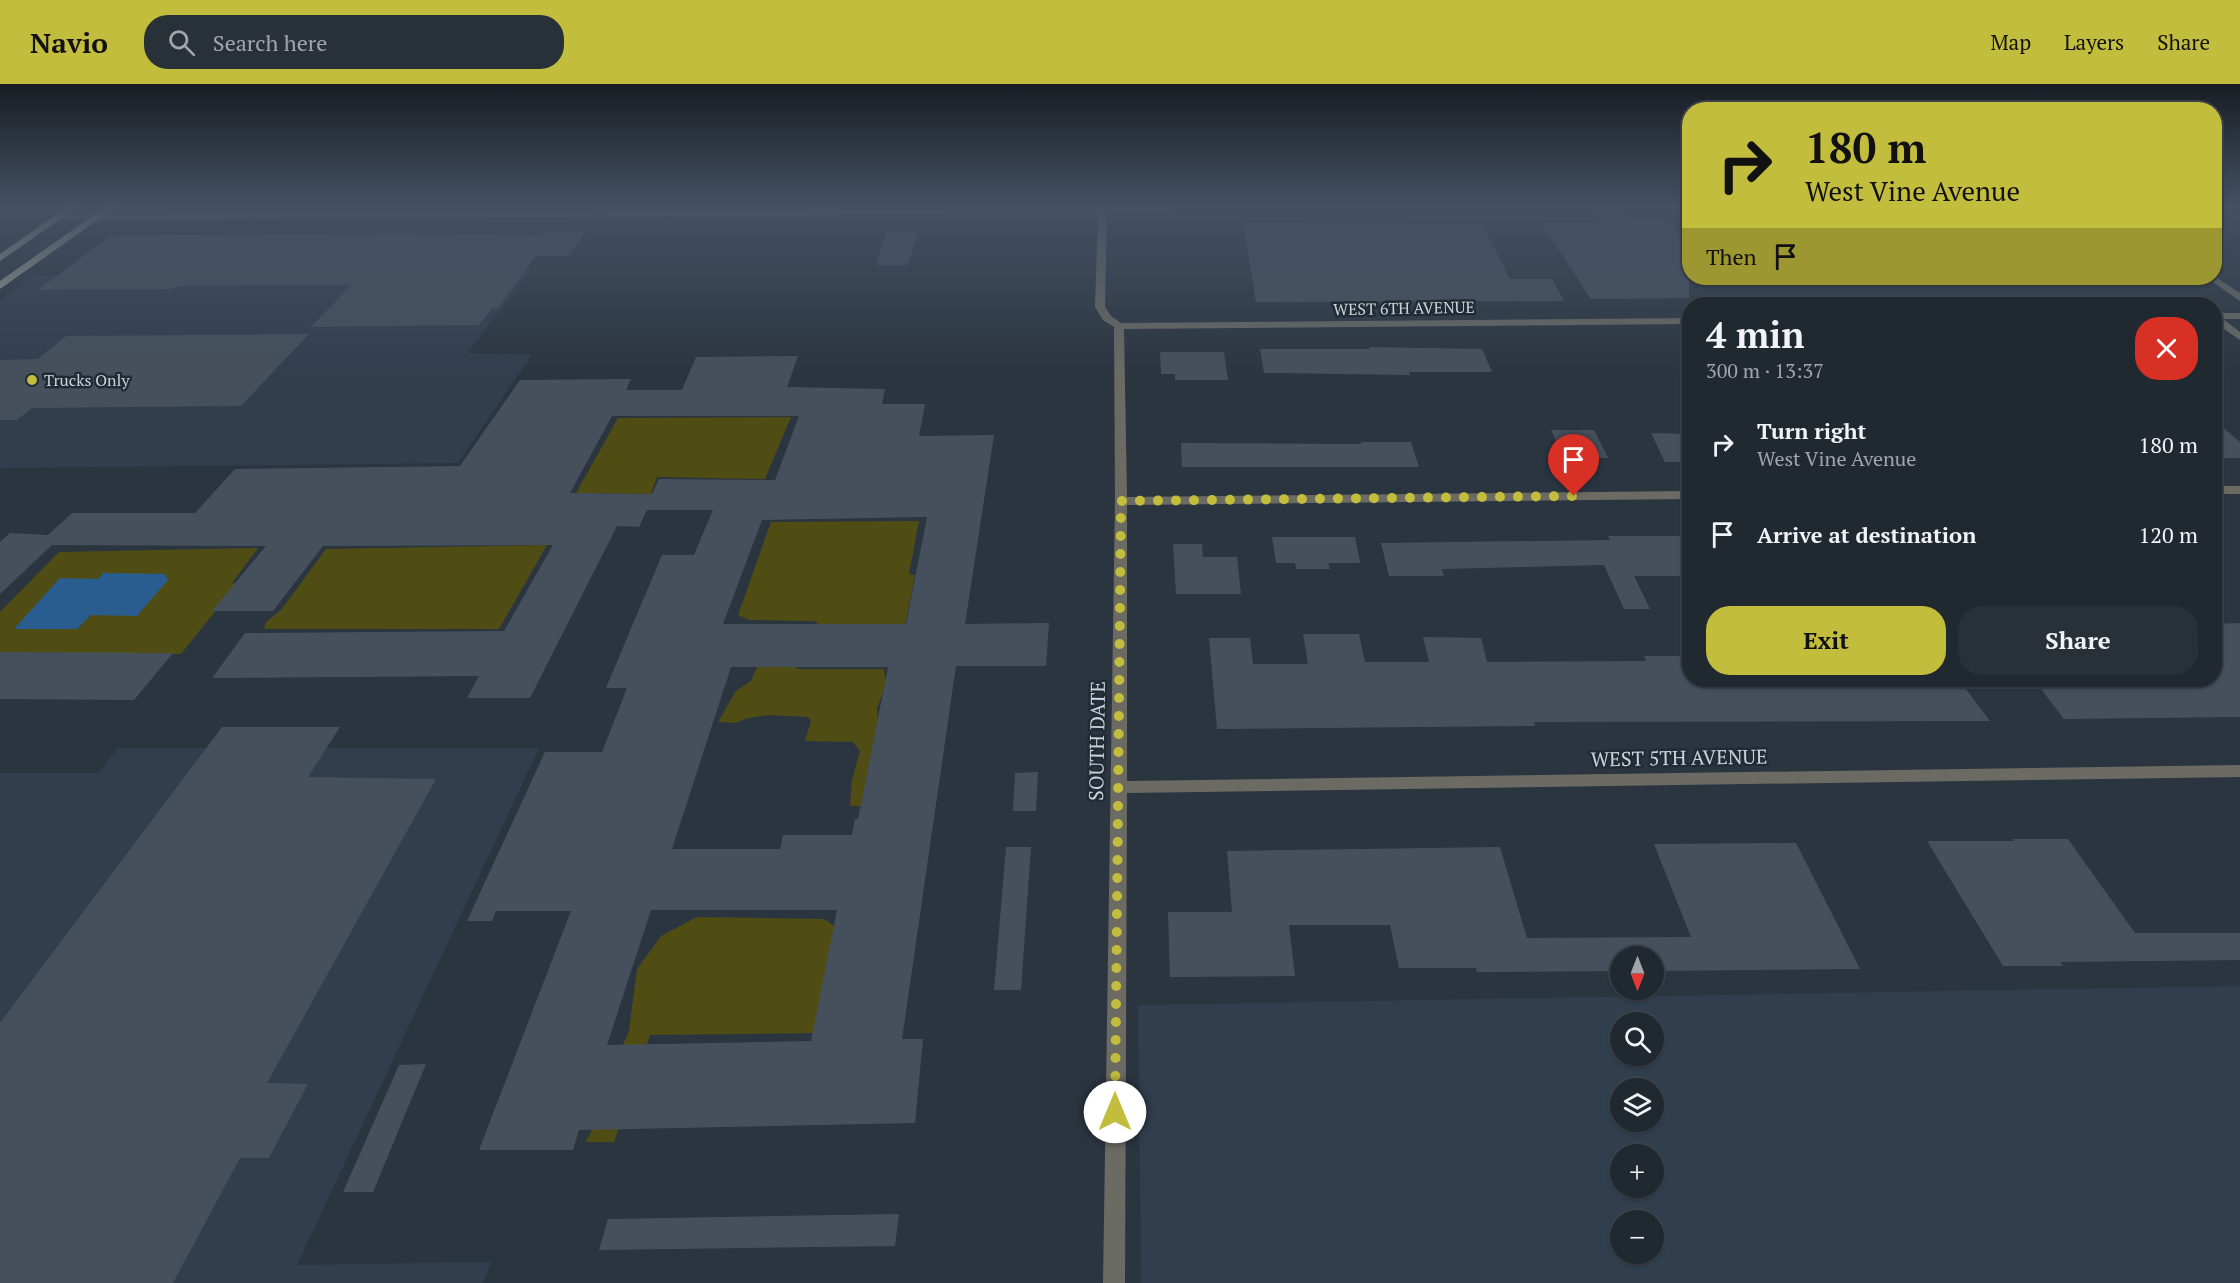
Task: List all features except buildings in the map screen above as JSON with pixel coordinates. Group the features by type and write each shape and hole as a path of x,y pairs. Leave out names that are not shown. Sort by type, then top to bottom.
{"main road":[{"path":"0,286 33,263"}],"street":[{"path":"1101,263 1100,307 1107,318 1119,326"},
{"path":"2222,285 2240,298"},
{"path":"2222,317 2240,316"},
{"name":"WEST 6TH AVENUE","path":"1119,326 1682,321"},
{"path":"2222,323 2240,337"},
{"name":"SOUTH DATE","path":"1114,1283 1121,501 1119,326"},
{"path":"2222,490 2240,490"},
{"path":"1121,501 1682,495"},
{"name":"WEST 5TH AVENUE","path":"1118,786 2240,771"}],"shaded area":[{"path":"531,271 467,353 532,355 458,463 3,468 0,470 0,300 36,275"},
{"path":"791,417 765,479 657,477 651,494 576,493 618,418"},
{"path":"919,521 909,574 915,575 905,626 820,625 814,621 749,620 738,615 771,522"},
{"path":"547,545 499,629 264,629 266,622 281,610 326,549"},
{"path":"258,548 232,583 237,584 181,654 0,653 0,612 59,552","holes":["103,573 134,574 137,615 91,615 77,629 14,628 98,579"]},
{"path":"758,665 796,665 797,669 884,669 886,684 877,708 878,728 867,806 850,806 852,780 860,751 853,742 805,741 811,721 808,717 768,715 735,723 718,722 736,691 751,681"},
{"path":"118,748 539,748 297,1265 491,1262 483,1283 0,1283 0,773 98,773"},
{"path":"697,917 824,919 834,926 826,1033 650,1035 614,1142 586,1142 606,1101 611,1072 629,1031 637,969 661,936"},
{"path":"2240,986 2240,1283 1141,1283 1138,1005 1610,997 1610,1000 1664,1000 1664,996"}],"water":[{"path":"103,573 165,574 168,580 137,616 91,615 77,629 14,629 60,578 98,579"}],"place":[{"name":"Trucks Only","path":"32,380"}],"route":[{"path":"1115,1112 1121,501 1574,496"}]}
